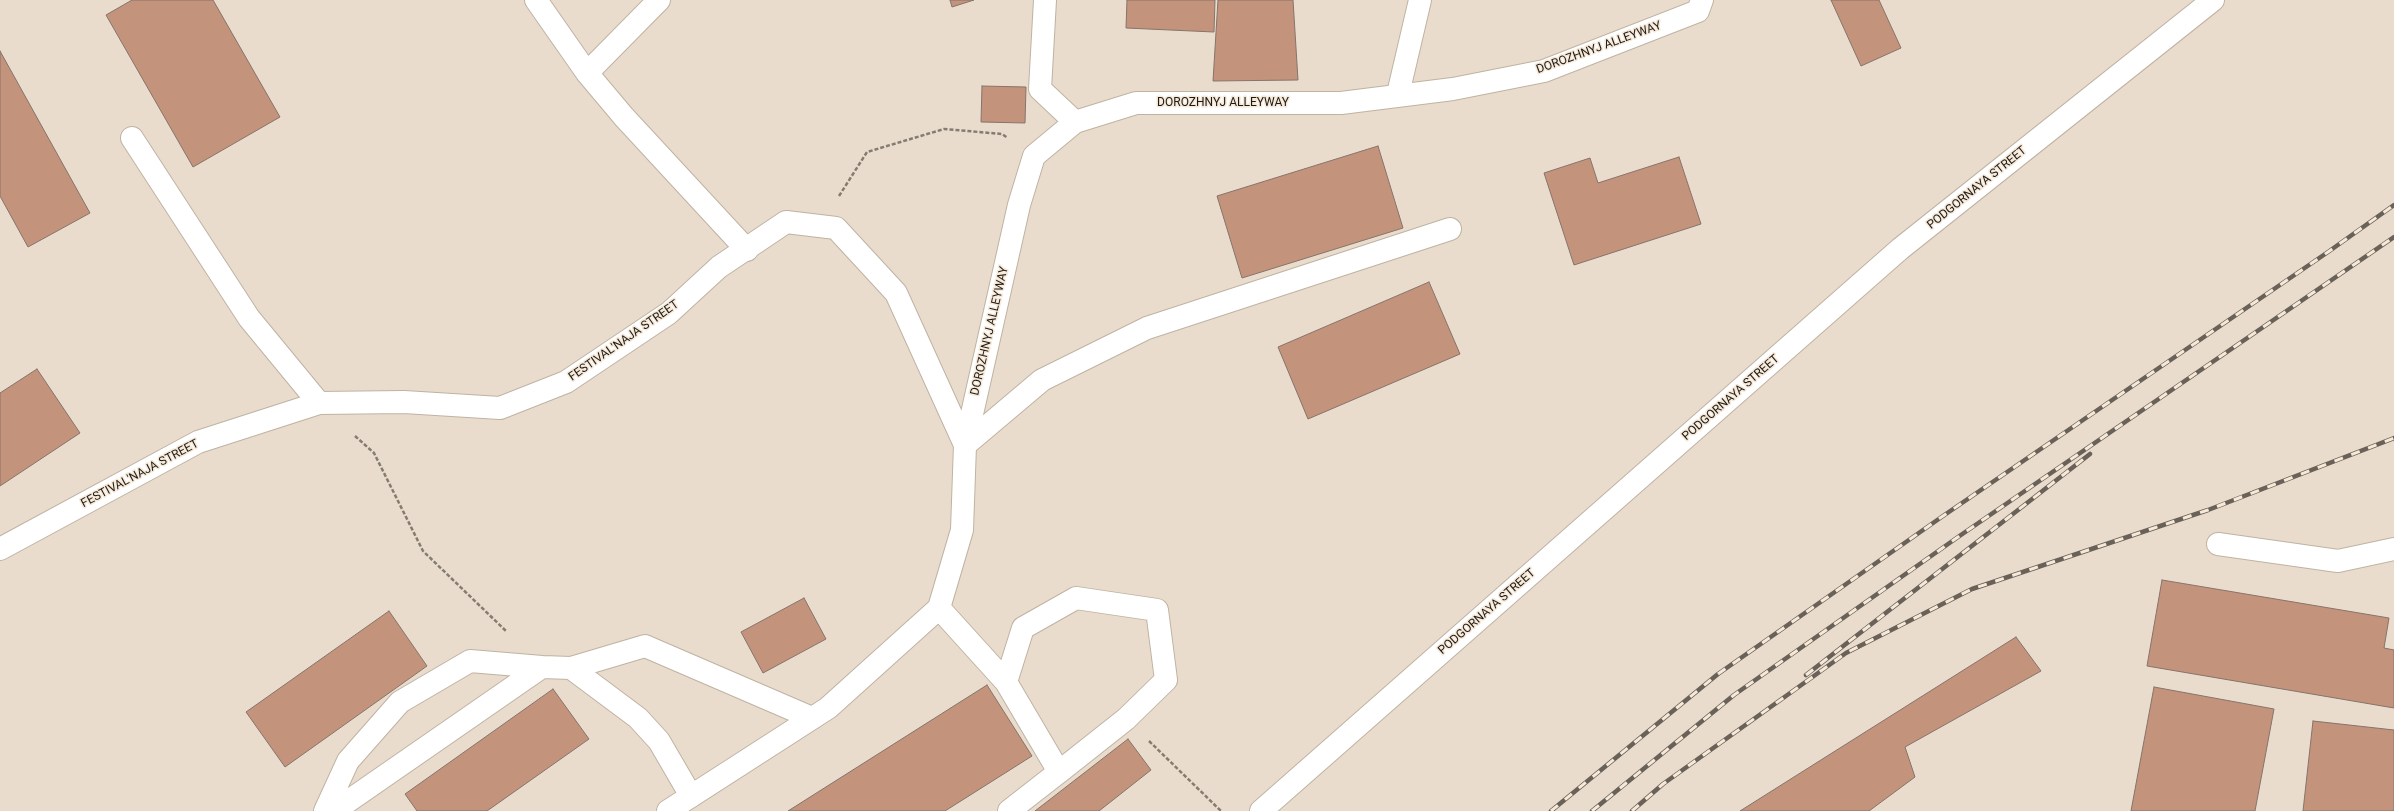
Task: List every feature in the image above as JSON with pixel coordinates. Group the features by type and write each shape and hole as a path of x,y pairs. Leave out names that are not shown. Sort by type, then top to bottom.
{"street":[{"path":"536,0 587,72 624,117 747,250"},
{"path":"587,72 659,0"},
{"path":"1045,0 1040,88 1075,122"},
{"path":"1398,94 1420,0"},
{"name":"DOROZHNYJ ALLEYWAY","path":"939,608 962,530 965,445 1019,205 1034,156 1075,122 1136,103 1341,103 1398,94 1453,90 1544,71 1698,11 1702,0"},
{"name":"PODGORNAYA STREET","path":"1261,811 1900,249 2213,0"},
{"path":"132,138 249,318 319,403"},
{"name":"FESTIVAL'NAJA STREET","path":"0,549 198,442 319,403 404,402 500,408 566,382 669,313 719,267 747,250 786,222 836,228"},
{"path":"836,228 896,293 965,445 1042,380 1147,328 1450,229"},
{"path":"2218,544 2338,561 2394,550"},
{"path":"1006,682 1023,628 1076,598 1157,610 1166,680 1126,719 1009,811"},
{"path":"668,811 828,708 939,608 1006,682 1059,772"},
{"path":"325,811 348,761 400,702 470,661 571,668 645,646 812,718"},
{"path":"334,811 542,667"},
{"path":"571,668 638,718 659,741 691,796"}],"path":[{"path":"836,228 838,197 867,152 944,129 1002,134 1034,156"},
{"path":"319,403 374,453 423,551 542,667"},
{"path":"1126,719 1221,811"}],"building":[{"path":"132,0 213,0 280,117 193,167 106,15"},
{"path":"950,0 974,0 952,7"},
{"path":"1127,0 1215,0 1214,32 1126,28"},
{"path":"1218,0 1293,0 1298,80 1213,81"},
{"path":"1831,0 1879,0 1901,48 1861,66"},
{"path":"0,51 90,213 28,247 0,196"},
{"path":"982,86 1026,87 1025,123 981,122"},
{"path":"1378,146 1403,228 1242,278 1217,196"},
{"path":"1679,157 1701,224 1574,265 1544,173 1590,158 1598,183"},
{"path":"1429,282 1460,354 1308,419 1278,347"},
{"path":"37,369 80,433 0,486 0,393"},
{"path":"2162,580 2389,618 2384,648 2394,650 2394,708 2147,666"},
{"path":"804,598 826,639 763,673 741,632"},
{"path":"389,611 427,666 285,767 246,712"},
{"path":"2016,637 2041,671 1905,747 1915,777 1869,811 1740,811"},
{"path":"987,685 1032,756 945,811 788,811"},
{"path":"2154,687 2274,709 2255,811 2131,811"},
{"path":"553,689 589,739 487,811 417,811 405,794"},
{"path":"2313,721 2394,730 2394,811 2303,811"},
{"path":"1128,739 1151,770 1099,811 1035,811"}],"railway":[{"path":"1551,811 1718,674 1943,516 2328,252 2394,205"},
{"path":"1592,811 1734,695 1958,537 2394,237"},
{"path":"1632,811 1663,784 1846,653 1972,589 2208,510 2394,438"},
{"path":"1806,675 2090,454"}]}
